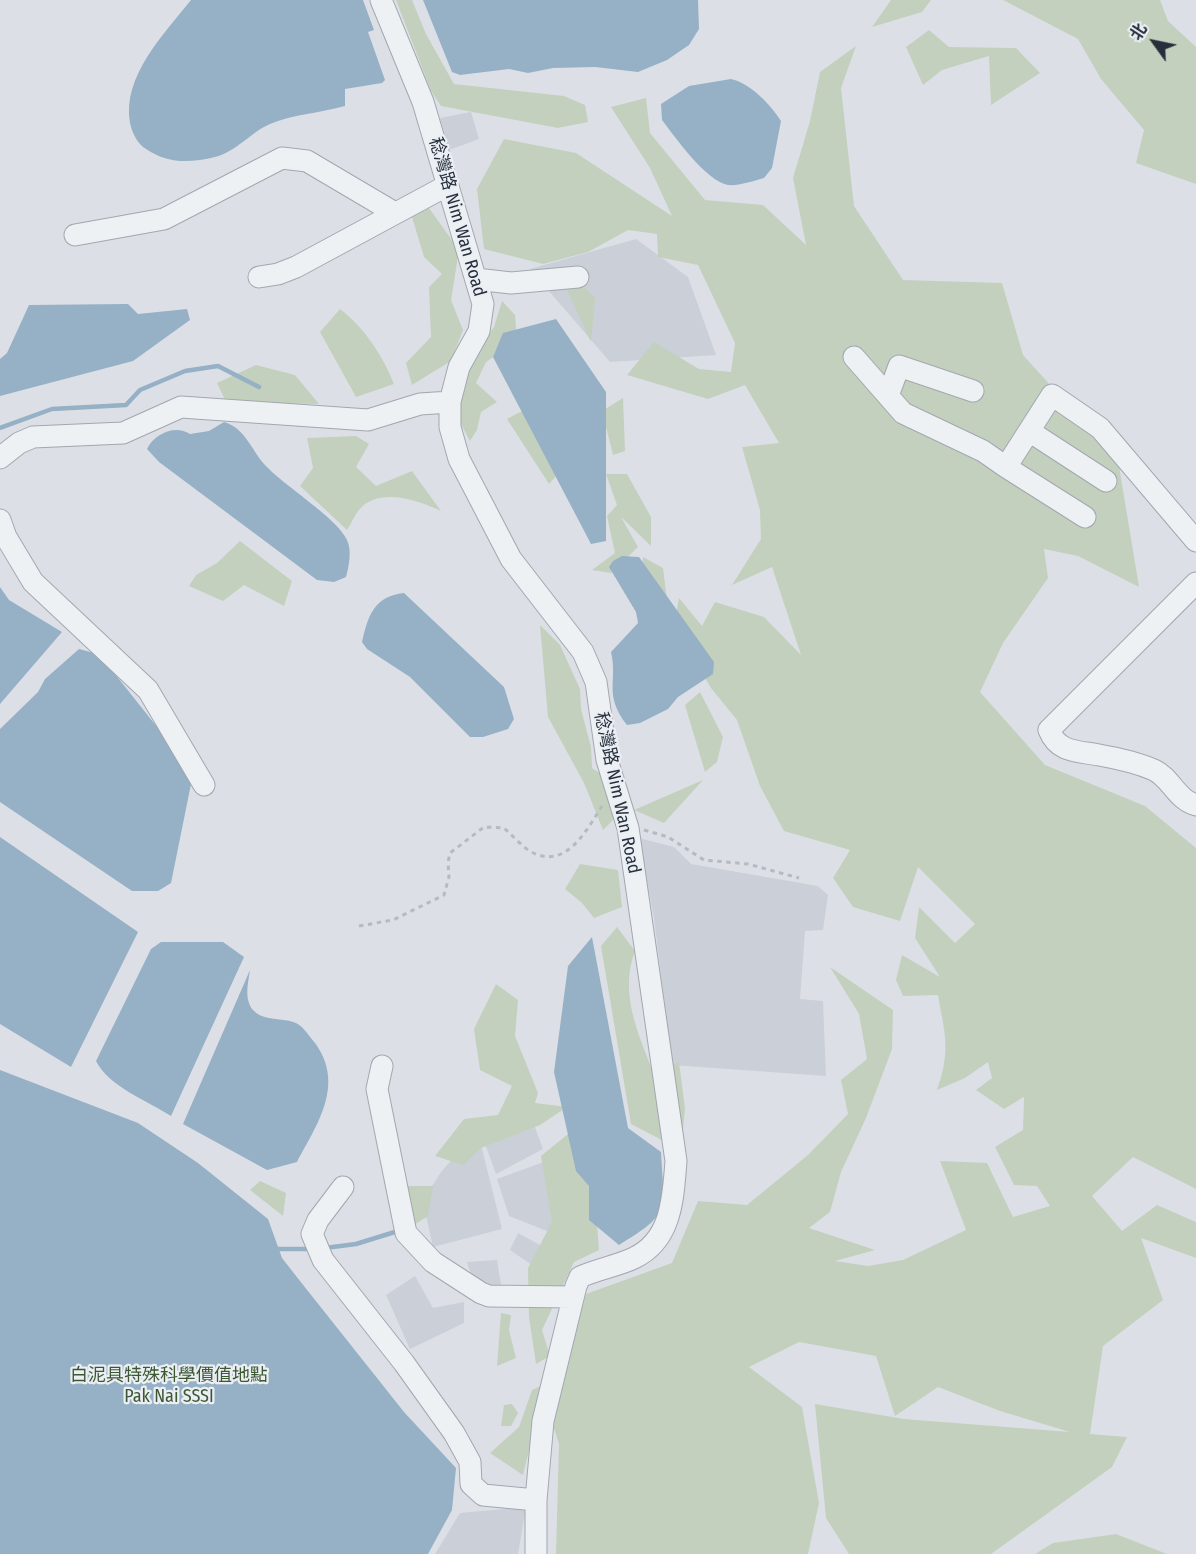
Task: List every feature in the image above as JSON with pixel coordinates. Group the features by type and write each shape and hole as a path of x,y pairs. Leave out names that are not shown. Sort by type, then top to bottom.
{"street":[{"name":"稔灣路 Nim Wan Road","path":"381,0 423,102 483,304 479,331 459,367 450,402 450,427 459,459 511,559 583,652 596,682 607,760 628,828 676,1161 673,1202 668,1221 653,1245 634,1258 580,1277 573,1297 543,1421 536,1500 536,1554"},
{"path":"75,235 164,219 282,158 307,161 396,213"},
{"path":"259,277 278,274 296,267 448,185"},
{"path":"476,279 511,283 578,277"},
{"path":"854,357 903,413 983,451 1085,517"},
{"path":"888,396 899,366 973,391"},
{"path":"1006,466 1053,395 1100,428 1196,541"},
{"path":"0,458 33,437 123,433 182,406 368,420 420,404 450,402"},
{"path":"1029,431 1106,481"},
{"path":"0,520 6,537 33,582 148,690 204,785"},
{"path":"1196,583 1049,730 1053,740 1063,748 1154,770 1180,796 1196,805"},
{"path":"382,1066 377,1089 406,1233 433,1262 481,1293 489,1296 573,1297"},
{"path":"343,1187 318,1220 312,1234 323,1260 404,1363 454,1433 470,1462 471,1484 483,1495 536,1500"}],"path":[{"path":"359,926 393,920 444,895 449,877 450,853 484,827 504,828 528,850 541,855 560,854 575,848 616,784"},
{"path":"628,828 668,837 704,860 748,864 800,878"}],"shaded area":[{"path":"471,112 479,139 449,150 440,118"},
{"path":"636,239 688,277 716,355 610,362 530,269"},
{"path":"639,838 674,847 691,864 818,886 828,895 823,930 805,931 800,999 823,1001 826,1076 672,1065 654,918"},
{"path":"533,1122 543,1149 496,1174 484,1141"},
{"path":"479,1137 502,1229 433,1247 425,1211 427,1194 441,1172 456,1155"},
{"path":"552,1159 552,1233 509,1216 497,1179"},
{"path":"518,1233 551,1251 539,1270 510,1250"},
{"path":"497,1260 501,1285 474,1284 467,1262"},
{"path":"415,1276 433,1308 464,1302 464,1323 410,1349 386,1295"},
{"path":"526,1507 518,1554 435,1554 460,1513"}],"green space":[{"path":"396,0 412,0 426,34 454,84 564,96 585,105 588,122 558,128 441,106 431,91"},
{"path":"891,0 931,0 922,12 872,27"},
{"path":"1003,0 1160,0 1168,21 1196,47 1196,184 1136,163 1144,130 1101,79 1078,39"},
{"path":"929,30 949,47 1016,48 1040,73 991,105 989,56 942,70 923,85 906,47"},
{"path":"856,46 841,88 854,206 903,280 1002,283 1023,355 1118,460 1139,587 1078,556 1044,549 1048,578 1003,643 980,692 1045,765 1145,806 1196,848 1196,1189 1133,1157 1092,1196 1122,1231 1157,1205 1196,1222 1196,1258 1141,1238 1163,1300 1103,1346 1090,1434 1127,1437 1112,1467 991,1554 849,1554 826,1518 815,1404 904,1419 1070,1432 1000,1411 938,1387 895,1416 876,1356 799,1342 749,1367 802,1407 819,1503 808,1554 556,1554 559,1444 552,1422 586,1294 672,1263 698,1201 747,1205 808,1155 848,1114 841,1080 867,1059 859,1014 830,967 893,1010 892,1049 866,1118 841,1172 830,1212 809,1228 875,1250 835,1261 868,1266 903,1260 966,1230 940,1161 987,1163 1013,1217 1050,1206 1037,1186 1014,1185 995,1147 1023,1130 1024,1097 1004,1109 976,1090 992,1078 988,1062 965,1078 937,1090 945,1053 938,995 903,996 896,980 902,955 940,977 915,938 919,907 955,943 975,924 918,867 900,921 853,907 833,878 850,850 784,831 760,786 737,720 711,688 674,625 679,598 702,626 715,602 764,617 801,655 772,567 732,585 761,539 760,510 742,447 779,443 745,385 708,399 627,375 654,342 699,369 731,372 735,343 698,265 658,257 657,234 628,230 588,252 543,264 484,249 477,189 504,139 576,153 672,216 650,168 611,107 646,98 650,133 705,200 763,205 806,245 793,178 810,121 820,72"},
{"path":"429,208 459,250 451,300 463,330 451,361 412,385 406,363 431,337 429,287 442,274 424,257 412,217"},
{"path":"580,284 595,298 591,342 567,290 567,286"},
{"path":"502,301 515,315 517,341 486,362 476,383 497,402 481,412 477,430 470,441 462,426 451,383 494,327"},
{"path":"340,309 357,324 372,343 394,384 356,397 320,332"},
{"path":"256,365 295,375 319,404 226,402 217,383"},
{"path":"623,398 625,451 613,455 602,411"},
{"path":"524,410 558,474 549,484 507,419"},
{"path":"356,436 369,444 356,467 376,486 412,471 441,511 411,500 388,497 377,499 367,503 359,510 347,530 300,486 313,468 307,438"},
{"path":"606,474 627,474 651,517 651,546 621,517 638,547 611,573 592,570 615,553 607,516 617,505"},
{"path":"240,541 292,581 284,606 244,585 223,601 189,586 196,575 217,563"},
{"path":"643,557 663,568 667,600 639,598"},
{"path":"540,625 560,645 580,689 581,709 591,747 592,768 601,774 618,815 603,830 584,783 548,717"},
{"path":"700,692 723,737 717,762 705,772 685,705"},
{"path":"703,780 664,823 634,810"},
{"path":"580,864 618,870 622,907 594,918 582,903 565,889"},
{"path":"617,927 635,951 629,982 632,1013 654,1074 679,1062 685,1109 681,1150 631,1124 601,946"},
{"path":"496,984 518,1000 515,1036 538,1093 535,1103 567,1107 540,1125 481,1148 463,1165 435,1156 464,1119 498,1115 512,1086 480,1070 474,1029"},
{"path":"573,1130 593,1173 599,1250 574,1262 542,1330 550,1356 536,1364 529,1317 528,1268 552,1222 541,1156"},
{"path":"260,1181 286,1193 283,1216 250,1190"},
{"path":"406,1186 433,1186 428,1216 414,1225"},
{"path":"501,1313 511,1315 509,1330 516,1358 497,1366"},
{"path":"545,1384 523,1475 490,1453 519,1427 532,1390"},
{"path":"512,1404 518,1413 511,1426 501,1426 504,1405"},
{"path":"1116,1534 1167,1554 1035,1554 1053,1543"}],"water":[{"path":"191,0 363,0 374,30 368,32 385,80 382,83 345,89 345,106 270,124 237,146 215,157 179,161 154,154 138,141 130,123 129,106 132,89 147,57"},
{"path":"423,0 698,0 699,29 689,45 667,60 638,72 595,67 553,68 528,73 509,69 460,75 452,72"},
{"path":"731,79 745,85 759,96 772,108 781,121 772,168 764,178 728,185 710,176 683,147 662,120 661,104 689,86"},
{"path":"128,304 138,314 187,309 190,320 133,361 0,396 0,359 7,353 29,305"},
{"path":"556,319 606,392 606,541 591,544 493,357 503,333"},
{"path":"224,422 237,429 264,464 341,531 347,540 349,549 346,577 334,582 317,580 159,462 147,449 155,439 166,432 178,430 190,434 209,431"},
{"path":"622,556 639,557 714,662 713,674 678,697 668,709 640,723 627,725 615,705 613,696 611,652 638,623 636,612 609,567 613,561"},
{"path":"0,587 9,600 62,632 0,704"},
{"path":"404,593 504,687 514,719 508,729 483,737 470,737 410,677 367,649 362,642 374,609 386,598"},
{"path":"79,649 94,653 103,659 184,761 190,772 191,784 171,883 158,891 132,891 0,802 0,729 38,692 45,679"},
{"path":"0,837 138,932 71,1067 0,1024"},
{"path":"592,937 628,1128 661,1152 663,1199 661,1209 648,1225 619,1245 589,1220 589,1186 576,1171 554,1072 568,966"},
{"path":"161,942 223,942 244,957 171,1116 119,1086 96,1061 151,949"},
{"path":"250,970 248,1001 253,1010 262,1016 291,1021 302,1027 324,1058 328,1073 328,1088 320,1118 297,1162 267,1170 183,1124"},
{"name":"白泥具特殊科學價值地點 Pak Nai SSSI","path":"0,1070 138,1123 198,1163 268,1219 282,1258 404,1412 456,1468 452,1510 428,1554 0,1554"}],"waterway":[{"path":"0,428 52,409 126,405 140,390 185,371 218,366 259,387"},
{"path":"325,1248 356,1244 398,1231"},
{"path":"274,1249 310,1249"}]}
